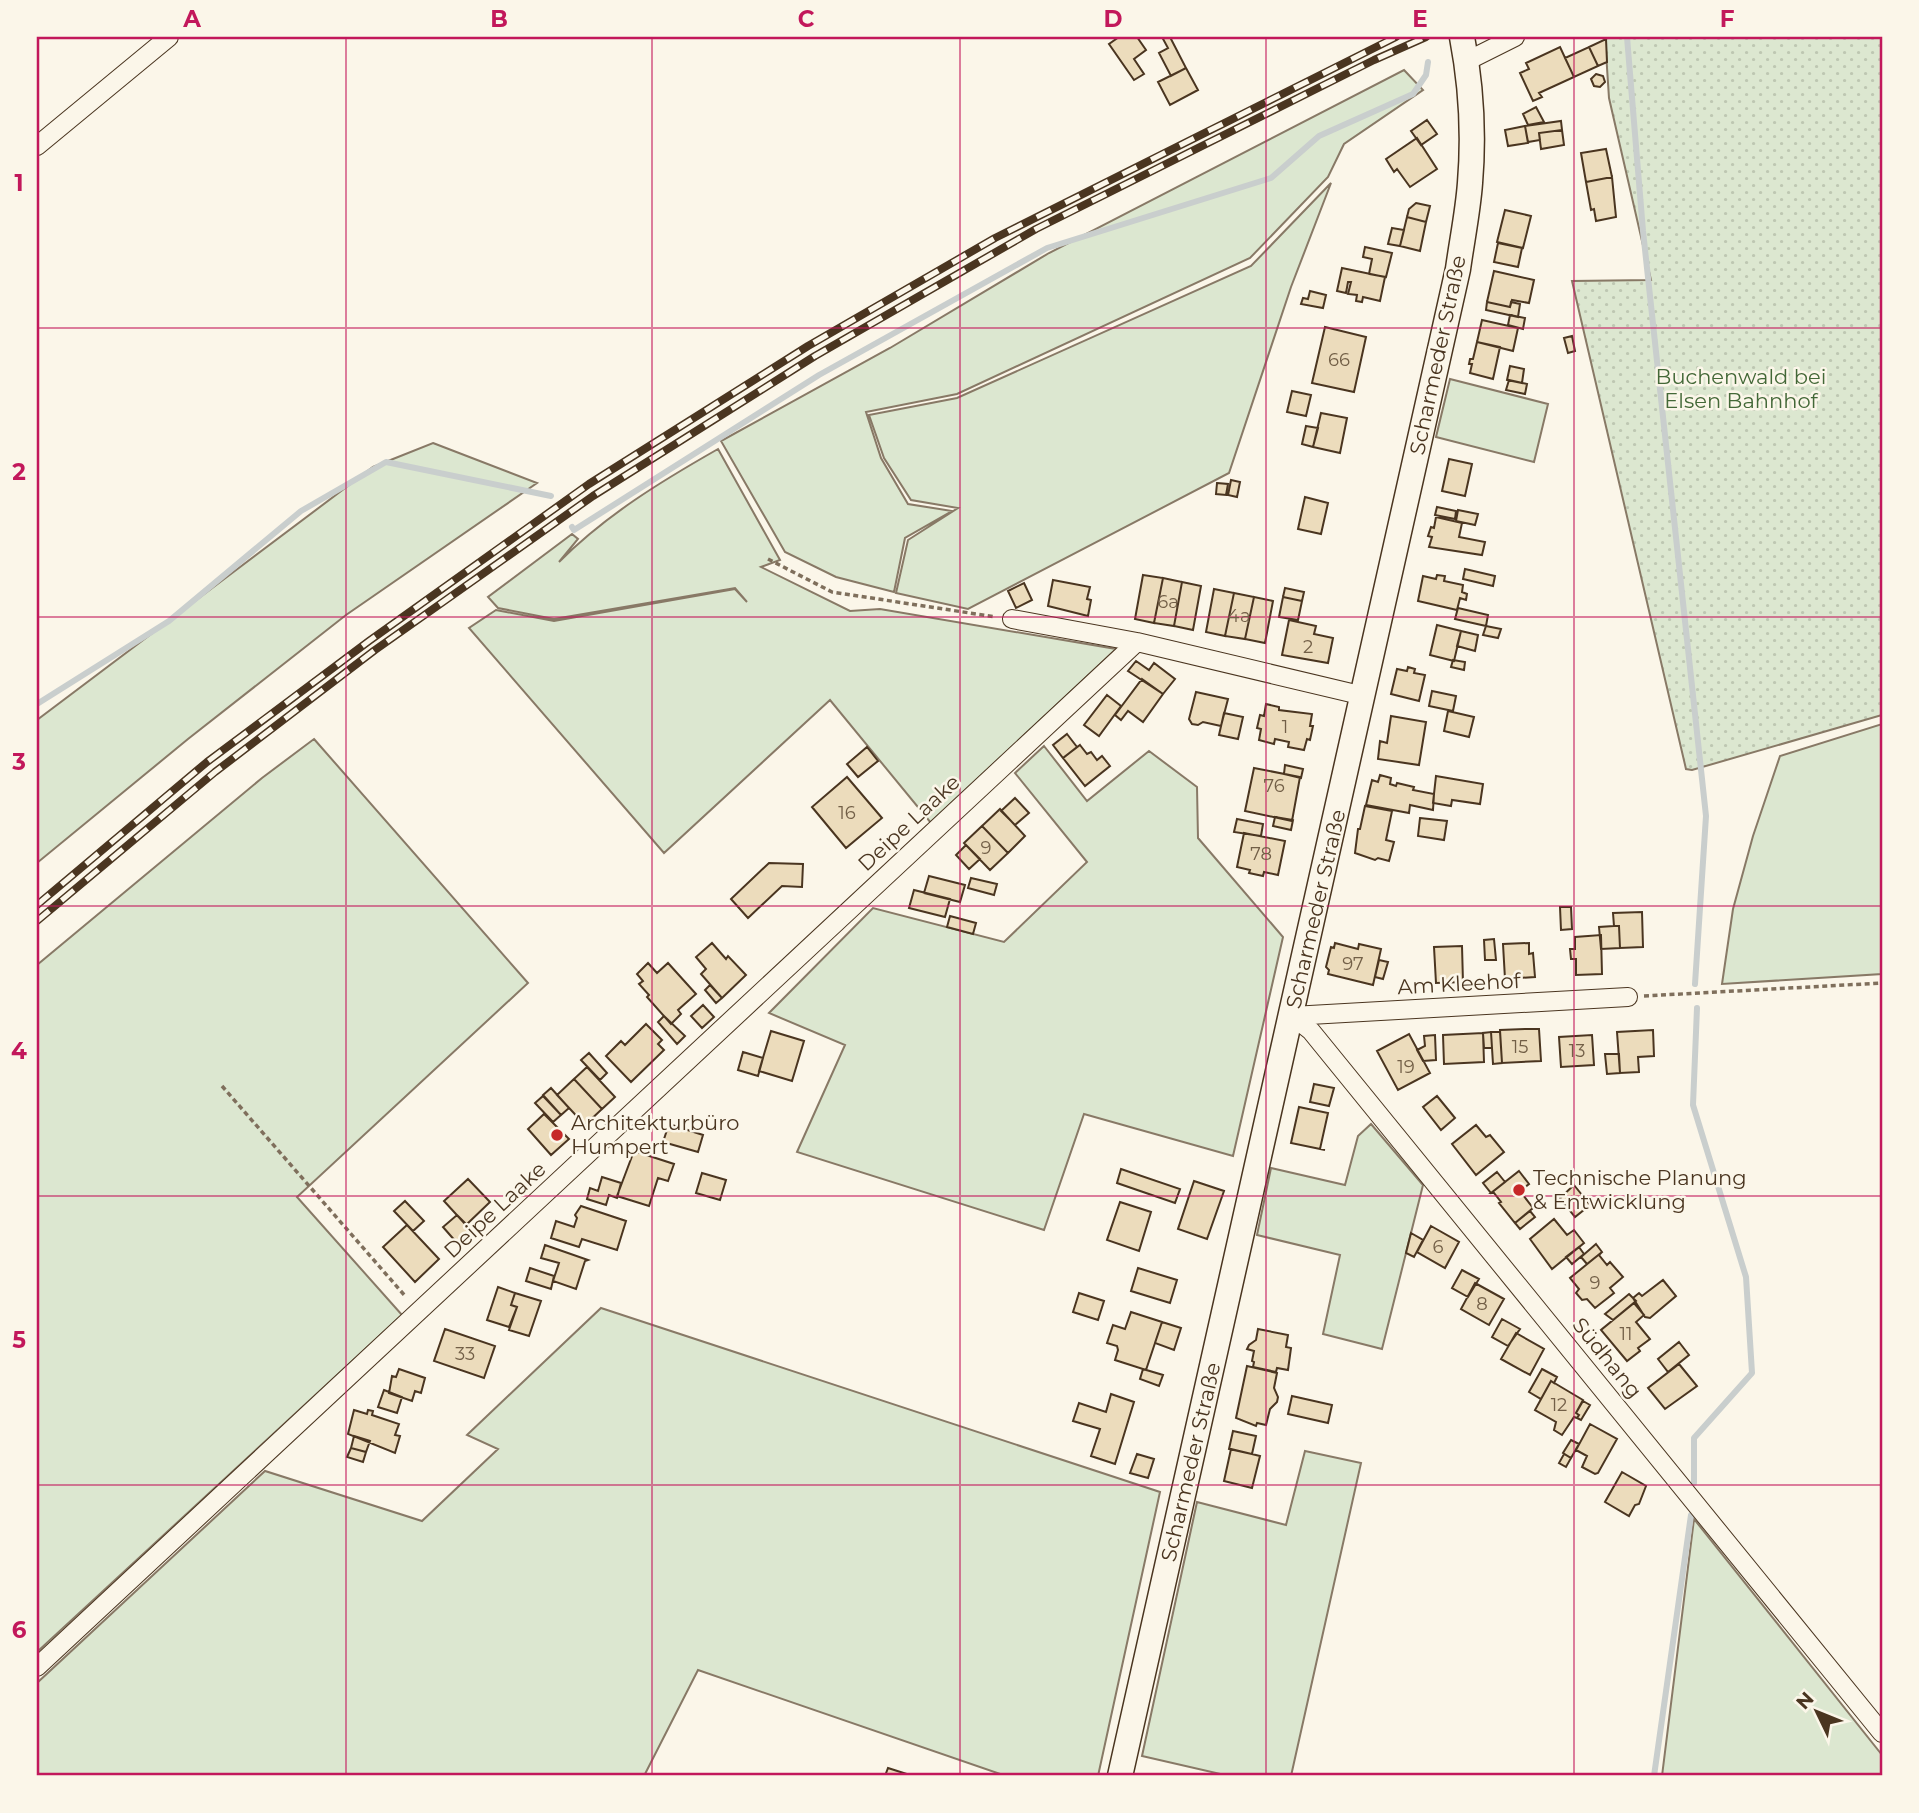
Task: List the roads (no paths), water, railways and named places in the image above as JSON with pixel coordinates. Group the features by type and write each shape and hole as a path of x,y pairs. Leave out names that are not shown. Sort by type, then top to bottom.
{"street":[{"path":"37,146 169,37"},
{"name":"Scharmeder Straße","path":"1120,1776 1458,269 1471,183 1471,124 1467,61 1462,37"},
{"path":"1467,61 1515,37"},
{"path":"1012,619 1137,642 1364,696"},
{"name":"Deipe Laake","path":"37,1667 1137,642"},
{"name":"Am Kleehof","path":"1292,1016 1628,997"},
{"name":"Südhang","path":"1292,1016 1311,1031 1882,1733"}],"waterway":[{"path":"1627,37 1643,231 1706,816 1695,984"},
{"path":"572,527 574,530 819,375 1047,248 1271,178 1319,136 1413,94 1426,75 1428,62"},
{"path":"37,704 169,621 301,511 386,462 551,496"},
{"path":"1694,1483 1694,1438 1752,1373 1746,1277 1693,1105 1697,1008"},
{"path":"1654,1776 1691,1515"}],"railway":[{"path":"37,905 207,762 369,641 589,484 808,346 995,238 1396,37"},
{"path":"37,921 215,772 375,650 593,496 815,356 1036,229 1374,60 1426,37"}],"place":[{"name":"Architekturbüro Humpert","path":"557,1135"},
{"name":"Technische Planung & Entwicklung","path":"1519,1190"}],"park label":[{"name":"Buchenwald bei Elsen Bahnhof","path":"1741,389"}]}
